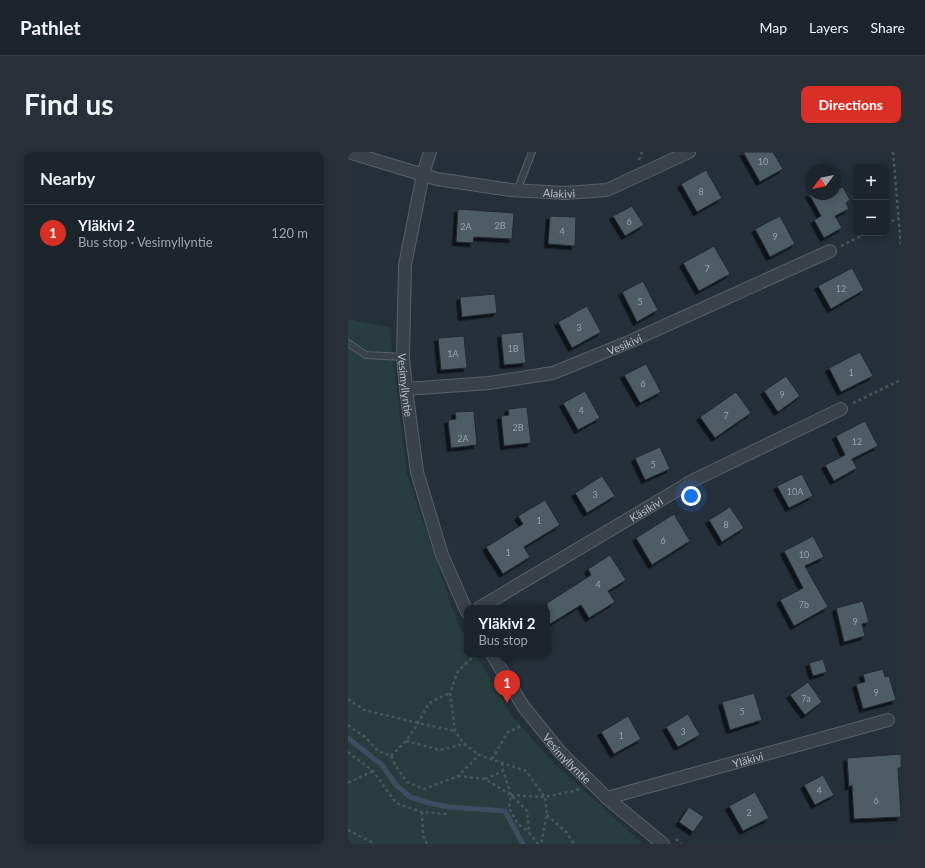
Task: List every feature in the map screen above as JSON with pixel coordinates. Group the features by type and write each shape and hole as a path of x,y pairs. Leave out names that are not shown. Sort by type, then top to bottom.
{"street":[{"name":"Alakivi","path":"348,152 437,179 517,191 565,193 607,190 689,152"},
{"name":"Vesimyllyntie","path":"430,152 423,174 405,265 403,357 417,472 442,555 464,605"},
{"name":"Vesikivi","path":"406,389 489,383 554,373 629,342 830,251"},
{"name":"Käsikivi","path":"484,605 694,480 841,409"},
{"name":"Vesimyllyntie","path":"494,657 523,706 560,752 607,798 663,844"},
{"name":"Yläkivi","path":"607,798 888,720"}],"lane":[{"path":"517,191 532,152"},
{"path":"348,343 366,355 403,357"}],"path":[{"path":"893,152 901,247"},
{"path":"889,223 899,218"},
{"path":"830,251 861,236"},
{"path":"841,409 901,380"},
{"path":"473,657 458,671 450,693 455,731 464,744 479,755 526,771 545,797 547,815 539,844"},
{"path":"391,756 406,740 418,723 429,703 450,693"},
{"path":"348,699 364,710 455,731"},
{"path":"492,760 508,732 534,720"},
{"path":"348,725 365,737 378,751 391,756 407,782 424,789 458,776 479,755"},
{"path":"406,740 440,750 464,744"},
{"path":"348,752 373,771 396,802 422,812 448,814"},
{"path":"502,763 503,771 511,795 509,808 518,824 539,844"},
{"path":"348,782 373,771"},
{"path":"485,779 503,771"},
{"path":"458,776 485,779 511,795 527,811 529,833"},
{"path":"511,795 545,797 573,791 592,784"},
{"path":"422,812 422,836 427,844"},
{"path":"547,815 567,833 574,844"},
{"path":"348,830 375,844"},
{"path":"675,839 681,844"}],"green space":[{"path":"348,319 389,327 407,474 457,622 464,633 464,657 478,657 512,716 554,763 643,844 348,844"}],"building":[{"path":"743,152 773,152 783,169 760,182"},
{"path":"706,170 722,198 697,212 681,184"},
{"path":"843,187 850,200 846,203 849,209 835,216 842,228 824,238 814,220 821,216 812,200 841,200 841,188"},
{"path":"632,206 644,225 625,236 613,216"},
{"path":"458,209 514,213 512,239 474,237 473,243 456,242"},
{"path":"550,216 576,217 575,246 548,244"},
{"path":"780,216 795,244 770,257 755,229"},
{"path":"714,246 730,274 699,291 683,263"},
{"path":"852,268 864,290 831,309 818,286"},
{"path":"643,281 658,310 637,322 622,292"},
{"path":"495,294 497,313 462,317 460,297"},
{"path":"587,306 601,332 572,348 558,322"},
{"path":"523,332 526,363 504,365 501,334"},
{"path":"464,336 467,368 441,370 438,338"},
{"path":"860,352 873,376 841,392 829,368"},
{"path":"646,364 661,392 640,403 624,375"},
{"path":"786,376 800,396 778,412 764,391"},
{"path":"585,391 600,418 578,430 563,403"},
{"path":"736,392 751,413 715,438 700,417"},
{"path":"527,407 531,443 504,446 501,416 509,415 508,409"},
{"path":"474,411 477,445 451,448 448,420 456,419 455,412"},
{"path":"865,421 878,446 852,459 857,468 834,481 825,465 845,455 836,436"},
{"path":"660,447 670,469 645,480 635,458"},
{"path":"802,474 813,496 789,508 777,486"},
{"path":"602,476 615,496 587,513 575,493"},
{"path":"545,500 560,525 524,547 530,557 503,574 486,547 523,524 518,516"},
{"path":"730,507 744,528 722,542 709,520"},
{"path":"674,514 690,541 652,565 636,538"},
{"path":"813,536 824,557 805,566 828,607 794,626 780,600 803,588 784,551"},
{"path":"610,555 626,580 608,591 615,602 589,618 581,605 550,624 550,605 547,605 547,603 591,575 588,569"},
{"path":"863,601 869,622 862,624 865,636 844,642 836,608"},
{"path":"823,659 827,672 813,676 809,663"},
{"path":"883,669 885,677 889,676 896,700 863,709 856,684 865,682 863,674"},
{"path":"808,682 822,702 805,715 790,695"},
{"path":"754,693 762,720 730,730 722,702"},
{"path":"688,714 700,735 678,747 666,727"},
{"path":"628,716 641,739 614,754 601,732"},
{"path":"901,754 901,768 898,768 901,817 854,819 852,785 849,787 847,758"},
{"path":"823,775 834,795 815,805 804,785"},
{"path":"755,792 769,818 743,831 729,806"},
{"path":"689,807 704,817 693,832 679,822"}],"waterway":[{"path":"348,738 382,765 396,785 410,797 449,807 505,811 523,844"}],"place":[{"name":"Yläkivi 2","path":"507,703"}]}
